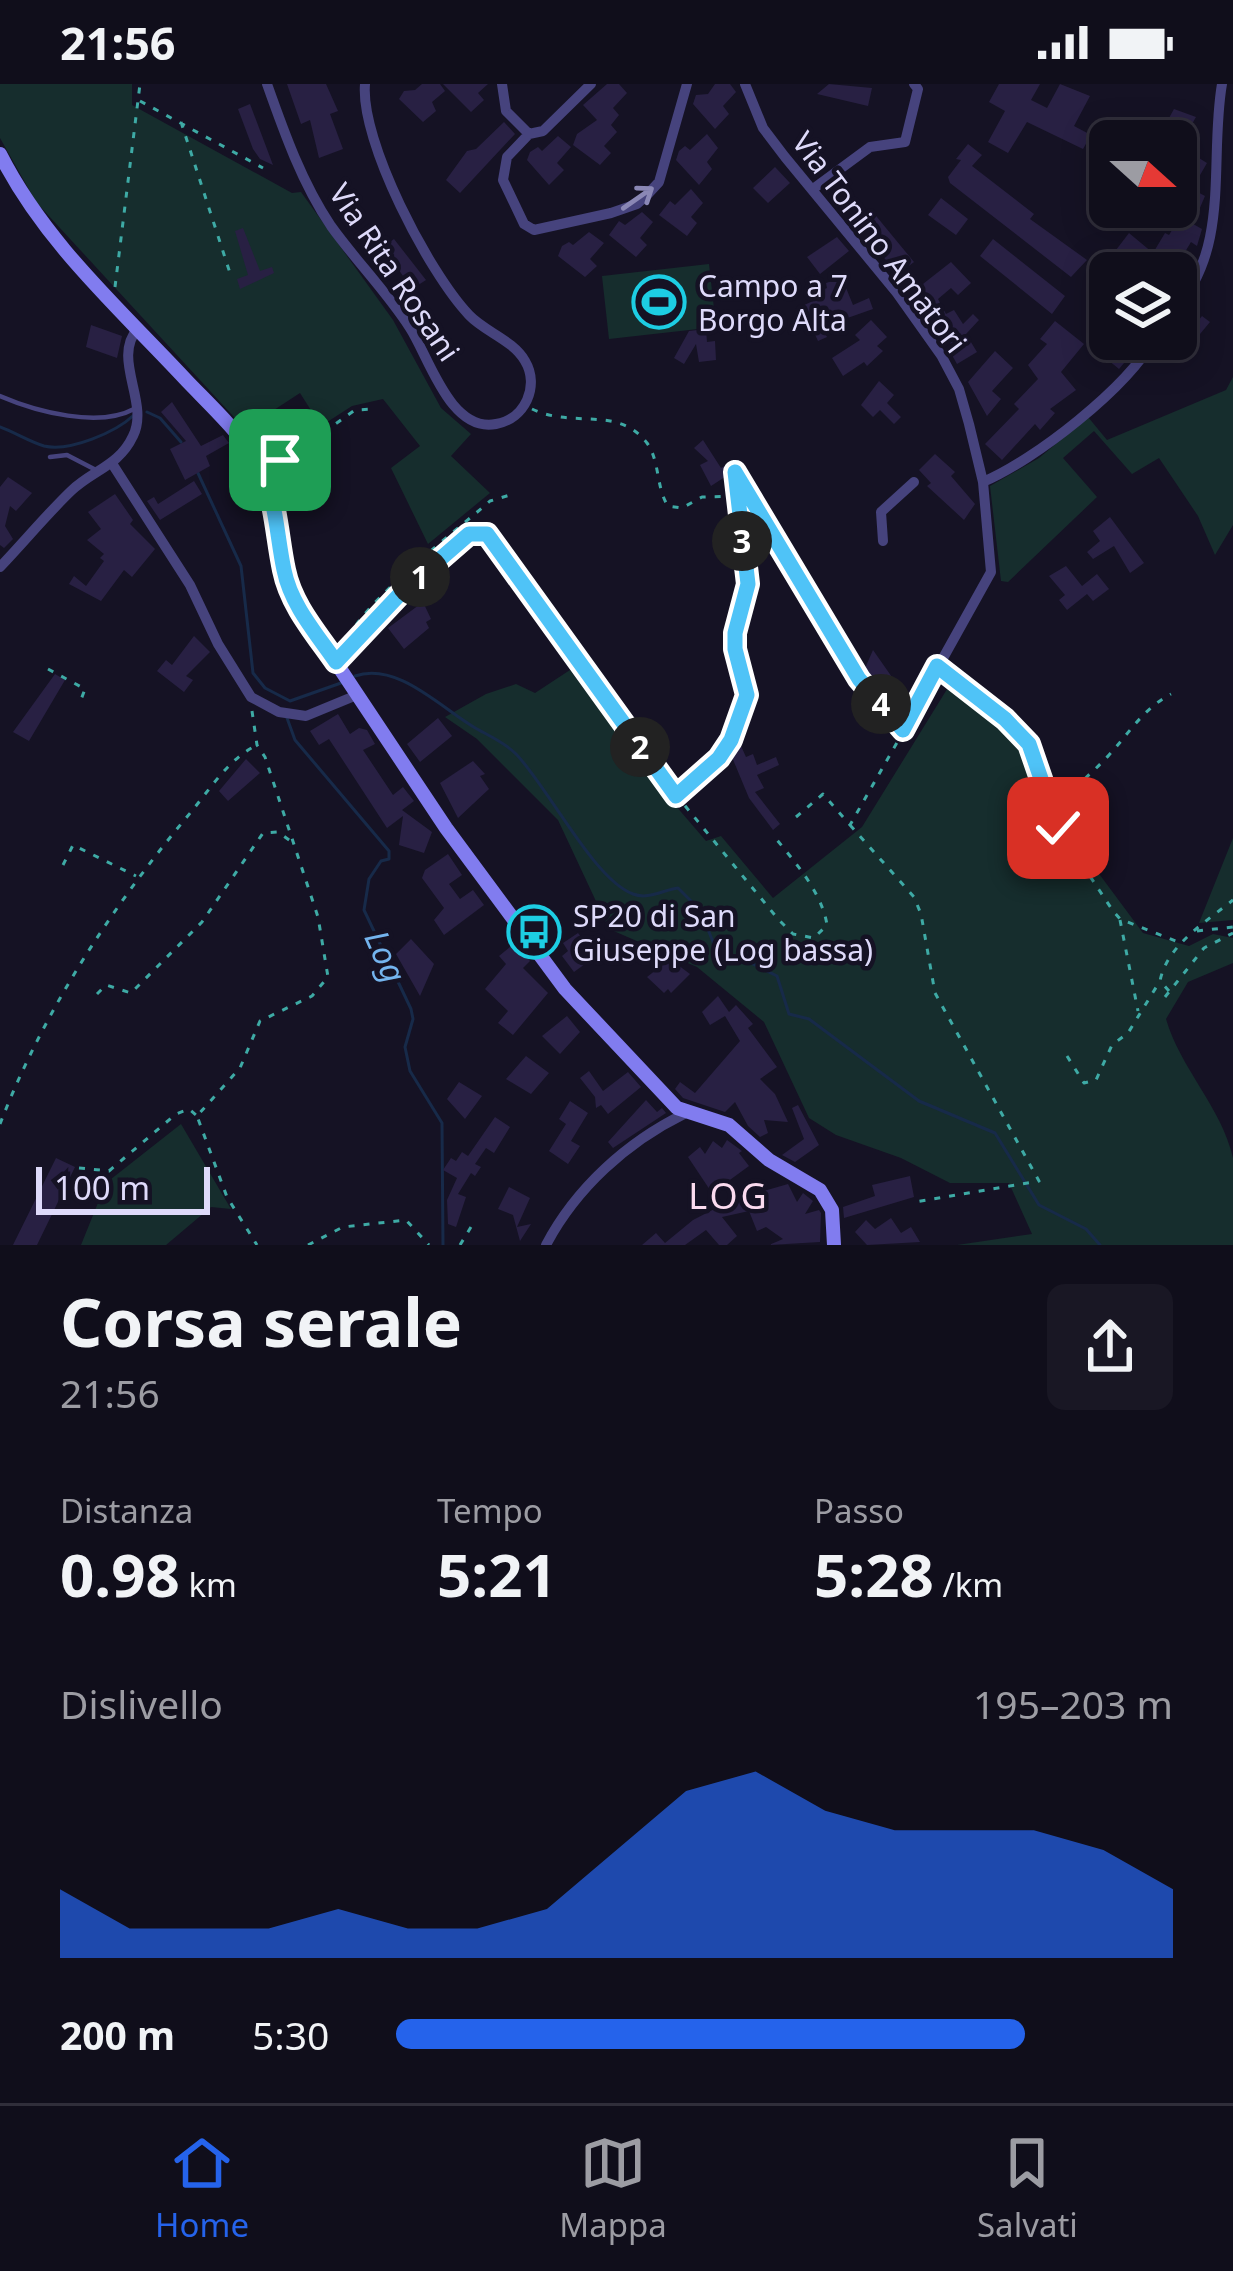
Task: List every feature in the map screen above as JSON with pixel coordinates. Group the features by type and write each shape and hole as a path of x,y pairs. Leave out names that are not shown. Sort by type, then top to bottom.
{"street":[{"name":"Via Rita Rosani","path":"266,84 304,177 328,221 407,323 455,407 468,419 498,424 526,404"},
{"path":"364,84 366,121 378,157 454,297 471,318 516,349 527,364 531,392 526,404"},
{"path":"502,84 506,111 529,134"},
{"path":"591,84 543,131 529,134 507,157 502,172 529,227 540,231 637,204 659,182 687,84"},
{"name":"Via Tonino Amatori","path":"745,84 763,128 941,355 959,389 982,482 991,572 903,730"},
{"path":"813,189 870,147 905,142 918,89 914,84"},
{"path":"1197,276 1209,251 1222,84"},
{"path":"0,154 49,234 238,435 264,476 279,517 284,572 293,598 340,658 357,695 519,932 565,989 684,1114 729,1125 761,1154 820,1190 832,1210 835,1245"},
{"path":"0,567 75,487 113,465 135,434 139,406 129,345 138,328"},
{"path":"982,482 1024,461 1136,370 1142,360"},
{"path":"113,465 190,585 218,644 251,697 279,712 306,716 357,695"},
{"path":"883,541 881,512 914,482"},
{"path":"546,1245 605,1169 643,1135 684,1114"}],"lane":[{"path":"0,396 26,406 112,421 139,406"},
{"path":"50,457 67,455 99,472"}],"path":[{"path":"113,301 140,84"},
{"path":"140,100 263,168"},
{"path":"181,122 230,273"},
{"path":"526,404 570,422 607,419 628,427 652,452 668,506 682,508 703,497 736,496"},
{"path":"264,476 355,410 375,409"},
{"path":"676,796 719,758 731,740 747,695 735,649 748,584 735,472 859,679 903,730 850,825"},
{"path":"340,658 347,635 380,598 490,501 513,494"},
{"path":"340,658 400,594 469,534 487,534 676,796 778,919 793,934 814,938 827,926 826,916 806,878 773,836"},
{"path":"937,666 1019,732 1080,865 1120,919 1138,1013"},
{"path":"48,669 85,689 80,705"},
{"path":"1052,808 1064,806 1077,782 1104,760 1144,712 1171,694"},
{"path":"197,1116 240,1068 255,1026 312,996 328,976 318,917 257,745 251,697"},
{"path":"0,1124 34,1046 137,877 229,766 257,745"},
{"path":"796,817 823,794 914,897 935,994 1039,1181 915,1202"},
{"path":"97,994 106,985 131,993 148,979 202,922 263,832 278,832 293,844"},
{"path":"63,865 74,845 137,877"},
{"path":"1067,1057 1077,1076 1090,1084 1180,943 1233,900"},
{"path":"1120,919 1180,943"},
{"path":"1196,932 1233,930"},
{"path":"1160,981 1167,994 1204,948 1233,930"},
{"path":"79,1168 109,1171 176,1114 190,1109 197,1116 227,1197 257,1245"},
{"path":"308,1245 343,1227 406,1220 429,1245"},
{"path":"460,1245 471,1227"}],"green space":[{"path":"0,84 132,84 132,105 292,193 301,192 393,320 441,408 471,434 451,456 490,493 428,544 391,468 420,446 383,399 352,406 321,426 300,393 245,429 36,202 0,138"},
{"name":"Campo a 7 Borgo Alta","path":"709,264 716,327 609,339 602,276"},
{"path":"1233,377 1233,525 1215,555 1198,516 1159,458 1132,474 1094,431 1063,458 1097,497 1008,582 1001,581 990,486 1039,458 1088,417 1107,440 1226,390"},
{"path":"570,670 639,763 706,841 721,836 773,898 862,827 957,673 1013,714 1036,744 1071,836 1143,933 1189,946 1213,934 1233,938 1233,963 1188,982 1166,1019 1228,1140 1233,1158 1233,1245 957,1245 1032,1234 1009,1183 950,1183 901,1158 836,1135 809,1118 764,1022 697,967 609,929 558,820 477,739 445,717 516,684 535,693"},
{"path":"1233,838 1233,920 1199,923"},
{"path":"181,1124 231,1209 211,1207 166,1245 81,1245 106,1183"}],"building":[{"path":"287,84 326,84 338,111 330,114 343,149 319,158 310,120 301,124"},
{"path":"440,84 445,91 432,102 436,111 423,122 399,99 404,91"},
{"path":"443,84 488,84 478,93 484,100 471,112"},
{"path":"607,84 619,84 627,93 613,108 619,115 611,125 617,132 604,146 611,153 600,165 573,145 577,134 597,120 583,105"},
{"path":"715,84 730,84 736,92 723,106 729,114 715,129 693,104 696,95 708,94"},
{"path":"829,84 872,88 868,106 817,94"},
{"path":"999,84 1040,84 1031,100 1047,108 1060,84 1090,96 1074,126 1089,138 1083,149 1027,122 1008,153 988,142 1005,111 989,102"},
{"path":"250,104 273,165 253,149 238,109"},
{"path":"1174,109 1196,117 1194,120 1168,120"},
{"path":"504,122 515,134 460,193 446,180 467,151 476,149"},
{"path":"707,134 718,148 707,162 712,169 699,185 676,160 679,151 685,146 690,150"},
{"path":"558,136 571,147 557,163 564,170 549,185 527,160 530,152 538,147 542,151"},
{"path":"968,144 982,155 972,166 1034,214 1030,219 1087,260 1071,277 950,183 948,177 961,160 956,159"},
{"path":"1197,157 1207,163 1197,180"},
{"path":"775,167 790,183 768,203 753,188"},
{"path":"691,189 703,203 691,217 697,223 687,236 659,215 670,201 675,205"},
{"path":"1197,192 1205,196 1197,215"},
{"path":"941,198 968,219 956,235 928,215"},
{"path":"872,211 914,262 898,274 855,224"},
{"path":"642,212 653,222 640,238 647,245 636,257 609,235 619,221 625,225"},
{"path":"243,228 260,271 272,267 274,273 240,289 237,279 248,275 235,231"},
{"path":"1173,228 1202,229 1197,246 1191,242 1185,252 1154,252 1165,233 1169,235"},
{"path":"589,232 604,243 590,259 597,266 585,277 558,256 562,246 573,245"},
{"path":"1129,233 1152,252 1116,250"},
{"path":"837,237 849,251 820,274 807,257"},
{"path":"394,239 426,280 412,289 383,247"},
{"path":"993,239 1065,296 1052,314 980,256"},
{"path":"951,262 971,283 958,295 951,288 938,299 946,314 954,310 963,324 973,314 979,320 966,334 977,352 957,364 948,348 952,346 928,307 923,311 914,291"},
{"path":"842,278 853,305 869,298 873,309 822,327 827,337 818,341 802,306 822,297 826,283"},
{"path":"1202,316 1210,322 1197,338 1197,320"},
{"path":"871,320 887,337 877,346 883,351 867,366 864,362 843,376 832,358 860,340 855,335"},
{"path":"1055,321 1084,344 1061,372 1076,390 1050,409 1055,413 1040,430 1035,424 1002,460 985,444 1019,409 1014,404 1038,379 1028,365 1047,344 1040,339"},
{"path":"91,325 122,336 117,358 86,347"},
{"path":"706,329 707,342 715,341 716,360 699,362 696,344 684,364 674,358 689,331"},
{"path":"995,351 1013,368 992,391 1001,399 987,416 968,382"},
{"path":"879,381 894,395 887,403 901,417 894,424 880,410 873,417 861,405"},
{"path":"172,402 201,446 223,435 229,443 206,456 210,466 185,480 170,449 186,441 161,412"},
{"path":"703,440 721,468 728,464 731,473 711,486 700,465 708,461 694,448"},
{"path":"935,454 955,472 951,476 975,504 964,520 927,486 931,483 919,470"},
{"path":"8,477 32,493 16,511 10,506 5,526 13,539 4,548 0,545 0,487"},
{"path":"194,481 202,494 160,520 147,501 154,497 158,504"},
{"path":"115,494 133,520 130,524 155,549 132,577 124,570 101,601 69,584 74,576 86,586 104,561 100,558 104,554 87,540 101,529 88,512"},
{"path":"1110,517 1144,563 1130,573 1114,546 1093,559 1087,552 1100,541 1093,531"},
{"path":"1066,566 1082,586 1097,574 1109,589 1093,601 1087,594 1067,610 1059,600 1065,595 1049,576"},
{"path":"423,602 431,619 426,622 429,628 404,649 388,628"},
{"path":"194,636 210,652 186,676 193,680 184,692 157,671 166,660 172,665"},
{"path":"873,650 894,680 878,694 862,675"},
{"path":"55,674 65,680 29,741 13,732"},
{"path":"338,714 350,734 359,728 367,730 375,744 363,750 393,795 403,787 414,801 402,810 432,832 424,853 399,845 403,816 387,828 329,739 319,745 310,731"},
{"path":"438,718 452,736 420,762 407,744"},
{"path":"741,746 746,757 753,754 757,765 776,757 779,765 757,775 764,788 755,792 780,824 773,830 749,798 729,750"},
{"path":"246,759 260,773 228,801 219,791"},
{"path":"473,761 485,774 480,776 489,789 458,818 440,783"},
{"path":"448,854 462,875 449,884 460,899 473,890 484,905 444,935 434,920 444,908 422,878 425,870"},
{"path":"578,933 596,956 574,972 562,956 568,951 563,943"},
{"path":"411,939 434,964 420,996 396,954"},
{"path":"516,942 530,961 523,968 548,993 513,1035 498,1023 508,1011 485,989 506,964 499,956"},
{"path":"670,959 690,974 671,993 668,989 664,993 647,977"},
{"path":"718,996 729,1012 736,1005 753,1024 748,1028 777,1067 760,1079 775,1094 788,1122 764,1120 768,1133 760,1137 735,1102 725,1112 683,1098 675,1089 680,1082 695,1093 740,1041 725,1016 710,1025 702,1012"},
{"path":"567,1016 580,1032 560,1054 542,1036"},
{"path":"526,1056 549,1073 531,1094 506,1079"},
{"path":"589,1071 603,1091 628,1072 641,1087 608,1114 601,1105 596,1108 595,1097 580,1078"},
{"path":"459,1082 482,1096 465,1119 447,1099"},
{"path":"646,1100 657,1112 662,1108 666,1113 613,1148 608,1142"},
{"path":"570,1101 588,1113 571,1141 580,1146 568,1164 549,1151 566,1124 559,1119"},
{"path":"798,1105 819,1145 795,1162 782,1155 804,1139 792,1108"},
{"path":"495,1117 510,1127 494,1153 486,1148 475,1164 481,1167 475,1176 471,1173 458,1194 466,1197 456,1227 448,1224 447,1200 457,1178 443,1170 451,1158 456,1161 462,1152 468,1156"},
{"path":"727,1140 742,1151 749,1166 712,1193 688,1157 700,1147 705,1154 713,1141 722,1148"},
{"path":"56,1158 75,1167 37,1245 13,1245"},
{"path":"910,1176 914,1197 844,1218 843,1207 875,1196 872,1185"},
{"path":"788,1184 797,1202 803,1193 813,1201 805,1214 821,1213 820,1242 769,1245 783,1239 766,1227 757,1231 749,1211 722,1217 737,1236 727,1245 719,1245 706,1230 685,1245 642,1245 656,1233 665,1243 693,1220 732,1200"},
{"path":"509,1187 530,1198 517,1227 531,1224 520,1241 513,1215 498,1209"},
{"path":"891,1218 901,1233 911,1227 920,1242 867,1245 855,1232 866,1220 875,1229"}],"waterway":[{"path":"147,412 160,418 181,442"},
{"path":"0,427 55,447 104,434 134,415"},
{"path":"197,471 241,566 253,673 265,688 290,701 341,683"},
{"path":"355,676 371,673 404,681 507,746 529,769 587,852 618,885 644,896 678,888 700,910 720,959 751,963 777,976 789,1014 809,1019 919,1101 995,1133 1039,1205 1086,1229 1100,1245"},
{"name":"Log","path":"287,718 295,740 389,851 389,859 381,861 369,879 364,910 411,1009 405,1047 410,1071 442,1123 443,1245"}],"place":[{"name":"Campo a 7 Borgo Alta","path":"659,302"},
{"name":"SP20 di San Giuseppe (Log bassa)","path":"534,932"}],"district":[{"name":"LOG","path":"729,1195"}],"route":[{"path":"280,460 264,476 279,517 284,572 293,598 336,662 400,594 469,534 487,534 676,796 719,758 731,740 747,695 735,649 748,584 735,472 859,679 903,730 937,666 1029,744 1058,828"}]}
